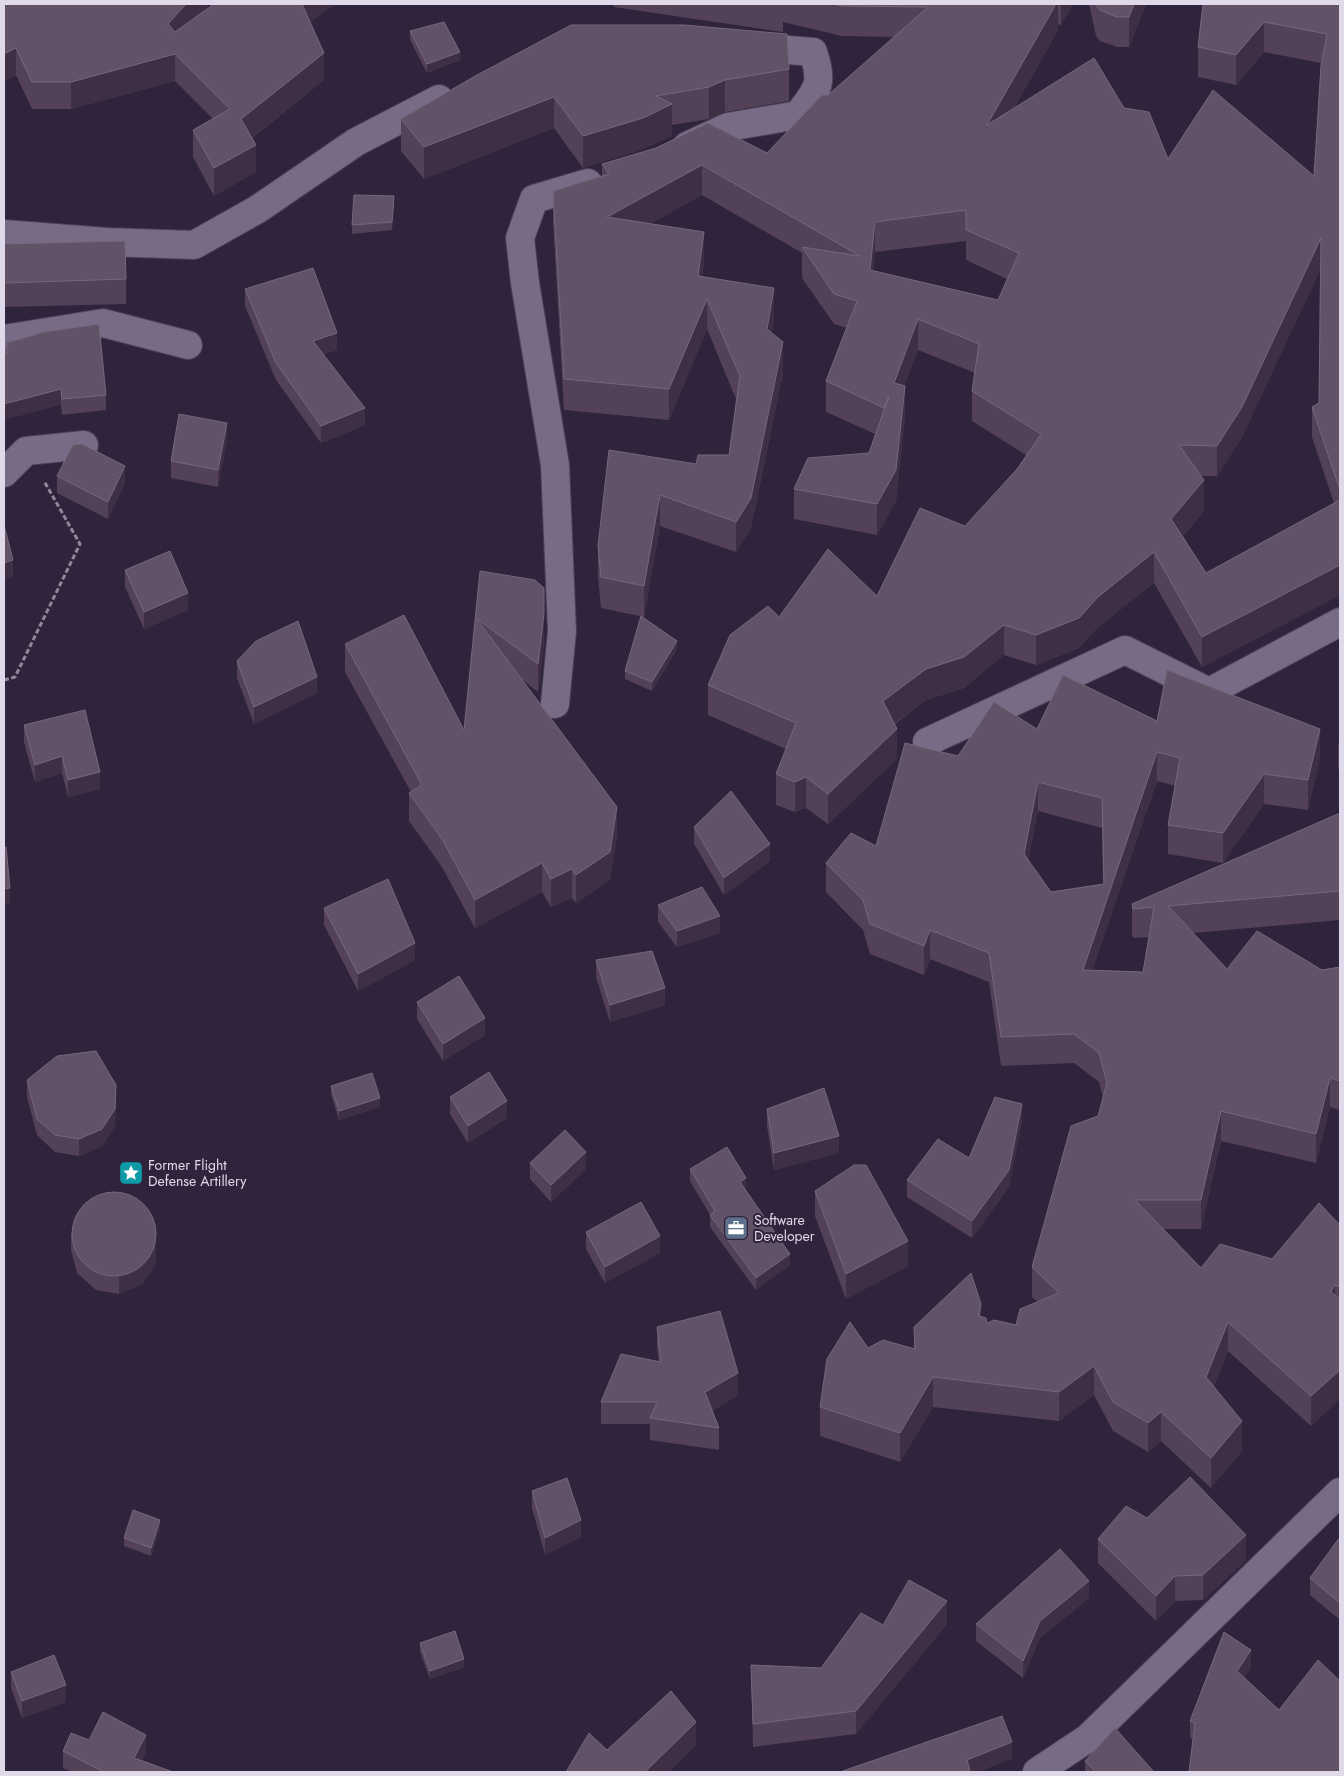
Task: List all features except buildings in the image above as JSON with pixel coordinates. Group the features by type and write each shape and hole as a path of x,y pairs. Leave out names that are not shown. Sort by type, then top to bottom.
{"street":[{"path":"667,156 728,127 798,115 814,94 821,73 814,52 724,45"},
{"path":"4,234 107,242 194,245 258,209 356,142 459,90"},
{"path":"555,704 562,631 555,465 525,283 520,238 534,199 614,175"},
{"path":"4,339 103,323 188,345"},
{"path":"4,473 26,451 84,445"},
{"path":"927,742 1125,650 1209,692 1340,622"},
{"path":"1037,1772 1088,1738 1340,1492"}],"path":[{"path":"4,680 15,676 80,544 26,451"}],"place":[{"name":"Former Flight Defense Artillery","path":"131,1173"},
{"name":"Software Developer","path":"736,1228"}]}
